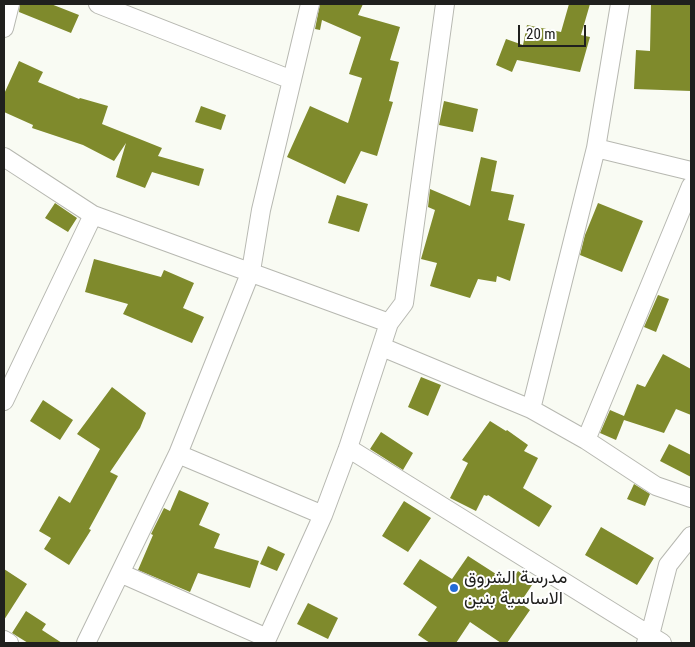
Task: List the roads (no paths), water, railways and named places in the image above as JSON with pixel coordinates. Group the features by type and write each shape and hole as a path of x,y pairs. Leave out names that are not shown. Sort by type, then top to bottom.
{"street":[{"path":"4,28 10,4"},
{"path":"98,4 292,80"},
{"path":"86,643 178,454 251,272 261,210 310,4"},
{"path":"120,573 266,640 323,515 348,448 389,323 404,303 445,4"},
{"path":"531,408 596,148 620,4"},
{"path":"596,148 691,171"},
{"path":"4,158 93,215 389,323"},
{"path":"586,440 691,186"},
{"path":"4,401 93,215"},
{"path":"382,347 531,408 586,440 656,486 691,498"},
{"path":"348,448 653,640 668,565 691,536"},
{"path":"178,454 323,515"},
{"path":"4,640 9,643"}],"place":[{"name":"مدرسة الشروق الاساسية بنين","path":"454,588"}]}
